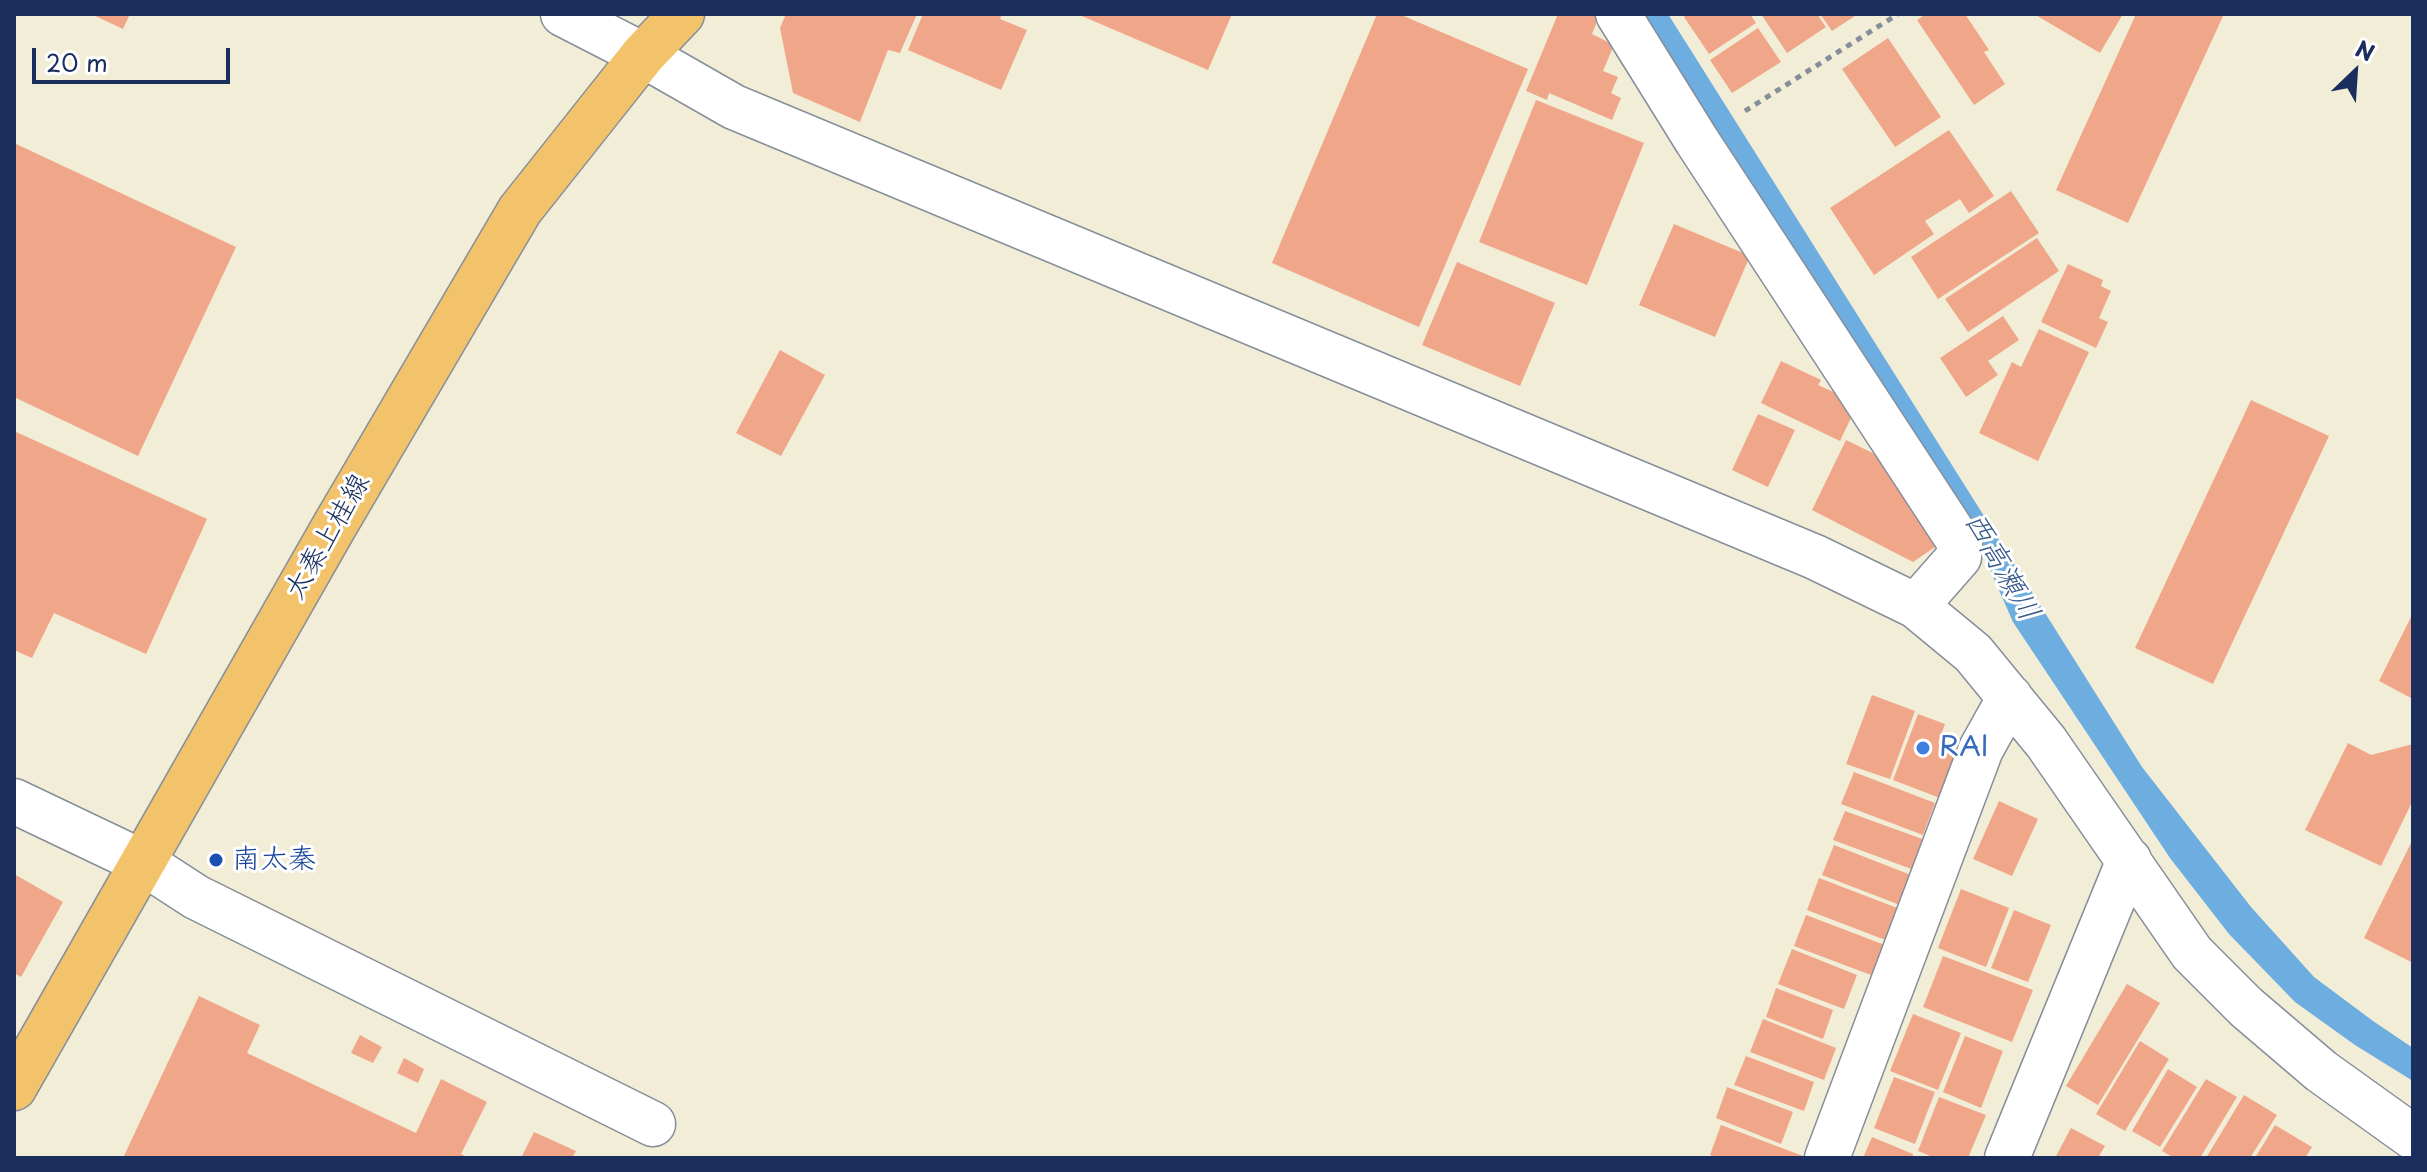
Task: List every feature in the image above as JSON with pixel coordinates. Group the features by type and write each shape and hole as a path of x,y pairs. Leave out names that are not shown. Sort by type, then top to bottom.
{"main road":[{"name":"太秦上桂線","path":"14,1088 520,210 643,55 682,14"}],"street":[{"path":"563,14 734,107 1815,557 1916,606 1973,653 2046,742 2192,953 2246,1007 2321,1071 2413,1137"},
{"path":"1618,14 1697,141 1960,543 1959,557 1916,606"},
{"path":"1827,1158 1981,749 2010,697"},
{"path":"14,801 142,862 196,897 653,1124"},
{"path":"2007,1158 2129,860"}],"path":[{"path":"1697,141 1898,14"}],"water":[{"name":"西高瀬川","path":"1641,14 1668,14 2142,767 2251,907 2314,977 2413,1048 2413,1081 2295,1002 2229,934 2170,858 2013,622 1981,549"}],"building":[{"path":"91,14 130,14 123,29"},
{"path":"786,14 917,14 900,53 888,50 860,122 793,93 780,28"},
{"path":"923,14 1002,14 1000,19 1027,30 1001,90 908,50"},
{"path":"1077,14 1232,14 1208,70"},
{"path":"1377,14 1399,14 1528,69 1419,327 1272,263"},
{"path":"1558,14 1599,16 1592,34 1614,45 1603,71 1618,77 1611,93 1621,98 1612,120 1549,93 1547,100 1526,91"},
{"path":"1688,14 1750,14 1756,23 1709,54 1684,17"},
{"path":"1761,14 1817,14 1826,27 1787,53"},
{"path":"1820,14 1858,14 1832,31"},
{"path":"1926,14 1965,14 1989,50 1984,52 2005,84 1974,105 1917,20"},
{"path":"2034,14 2123,14 2100,53"},
{"path":"2136,14 2224,14 2128,223 2056,190"},
{"path":"1758,28 1781,62 1732,93 1710,60"},
{"path":"1888,38 1941,117 1895,147 1842,69"},
{"path":"1536,100 1644,143 1587,285 1479,242"},
{"path":"1949,130 1994,196 1969,213 1960,199 1925,221 1934,234 1874,275 1830,208"},
{"path":"14,143 236,247 138,456 14,397"},
{"path":"2011,191 2039,233 1938,299 1911,257"},
{"path":"1674,224 1750,256 1715,337 1639,305"},
{"path":"2037,238 2059,271 1968,332 1945,299"},
{"path":"1457,262 1555,303 1520,386 1422,345"},
{"path":"2068,264 2103,280 2101,286 2111,291 2099,318 2108,322 2096,348 2041,322"},
{"path":"2003,316 2019,340 1988,361 1998,375 1966,397 1940,358"},
{"path":"2039,329 2089,352 2038,461 1979,433 2012,362 2021,367"},
{"path":"780,350 825,375 781,456 736,433"},
{"path":"1781,361 1821,380 1818,385 1858,403 1840,441 1761,403"},
{"path":"2251,400 2329,436 2213,684 2135,648"},
{"path":"1758,414 1795,430 1768,487 1732,470"},
{"path":"14,431 207,519 146,654 54,613 32,658 14,650"},
{"path":"1846,440 1883,458 1941,543 1913,562 1812,510"},
{"path":"2413,613 2413,699 2379,681"},
{"path":"1872,695 1915,711 1890,779 1846,764"},
{"path":"1918,714 1945,724 1938,744 1957,751 1940,798 1893,780"},
{"path":"2348,743 2371,755 2413,744 2413,800 2381,866 2305,830"},
{"path":"1854,772 1935,803 1923,835 1841,804"},
{"path":"1999,801 2038,819 2012,876 1973,859"},
{"path":"1845,811 1925,840 1914,870 1833,840"},
{"path":"2413,839 2413,963 2364,938"},
{"path":"1834,845 1911,875 1900,905 1822,875"},
{"path":"14,874 63,902 21,977 14,973"},
{"path":"1819,878 1900,909 1888,941 1807,910"},
{"path":"1961,889 2009,908 1986,967 1938,948"},
{"path":"2014,910 2051,925 2028,982 1991,968"},
{"path":"1806,915 1890,947 1879,978 1794,946"},
{"path":"1792,949 1857,975 1844,1009 1778,984"},
{"path":"1943,956 2033,990 2012,1042 1923,1007"},
{"path":"2127,984 2160,1003 2098,1105 2066,1086"},
{"path":"1776,988 1833,1010 1823,1039 1766,1017"},
{"path":"199,996 260,1025 247,1053 416,1133 441,1079 487,1102 461,1154 469,1158 123,1158"},
{"path":"1913,1014 1961,1033 1938,1090 1890,1071"},
{"path":"1763,1019 1836,1048 1824,1080 1750,1052"},
{"path":"360,1035 382,1047 373,1063 351,1053"},
{"path":"1965,1036 2003,1051 1981,1108 1943,1092"},
{"path":"2140,1041 2169,1059 2125,1131 2096,1114"},
{"path":"1746,1056 1814,1082 1804,1111 1734,1085"},
{"path":"404,1058 424,1069 418,1083 397,1073"},
{"path":"2168,1069 2197,1087 2160,1147 2132,1131"},
{"path":"1894,1077 1935,1092 1915,1144 1874,1128"},
{"path":"2206,1079 2237,1097 2200,1158 2174,1158 2162,1151"},
{"path":"1727,1087 1793,1112 1781,1144 1716,1118"},
{"path":"2244,1095 2277,1115 2250,1158 2206,1158"},
{"path":"1939,1097 1986,1115 1968,1158 1935,1158 1918,1151"},
{"path":"1721,1125 1803,1156 1719,1158 1710,1155"},
{"path":"2275,1125 2312,1147 2305,1158 2255,1158"},
{"path":"2071,1128 2105,1146 2098,1158 2055,1158"},
{"path":"534,1132 576,1151 572,1158 521,1158"},
{"path":"1872,1137 1913,1154 1912,1158 1863,1158"}],"place":[{"name":"RAI","path":"1923,748"},
{"name":"南太秦","path":"216,860"}]}
